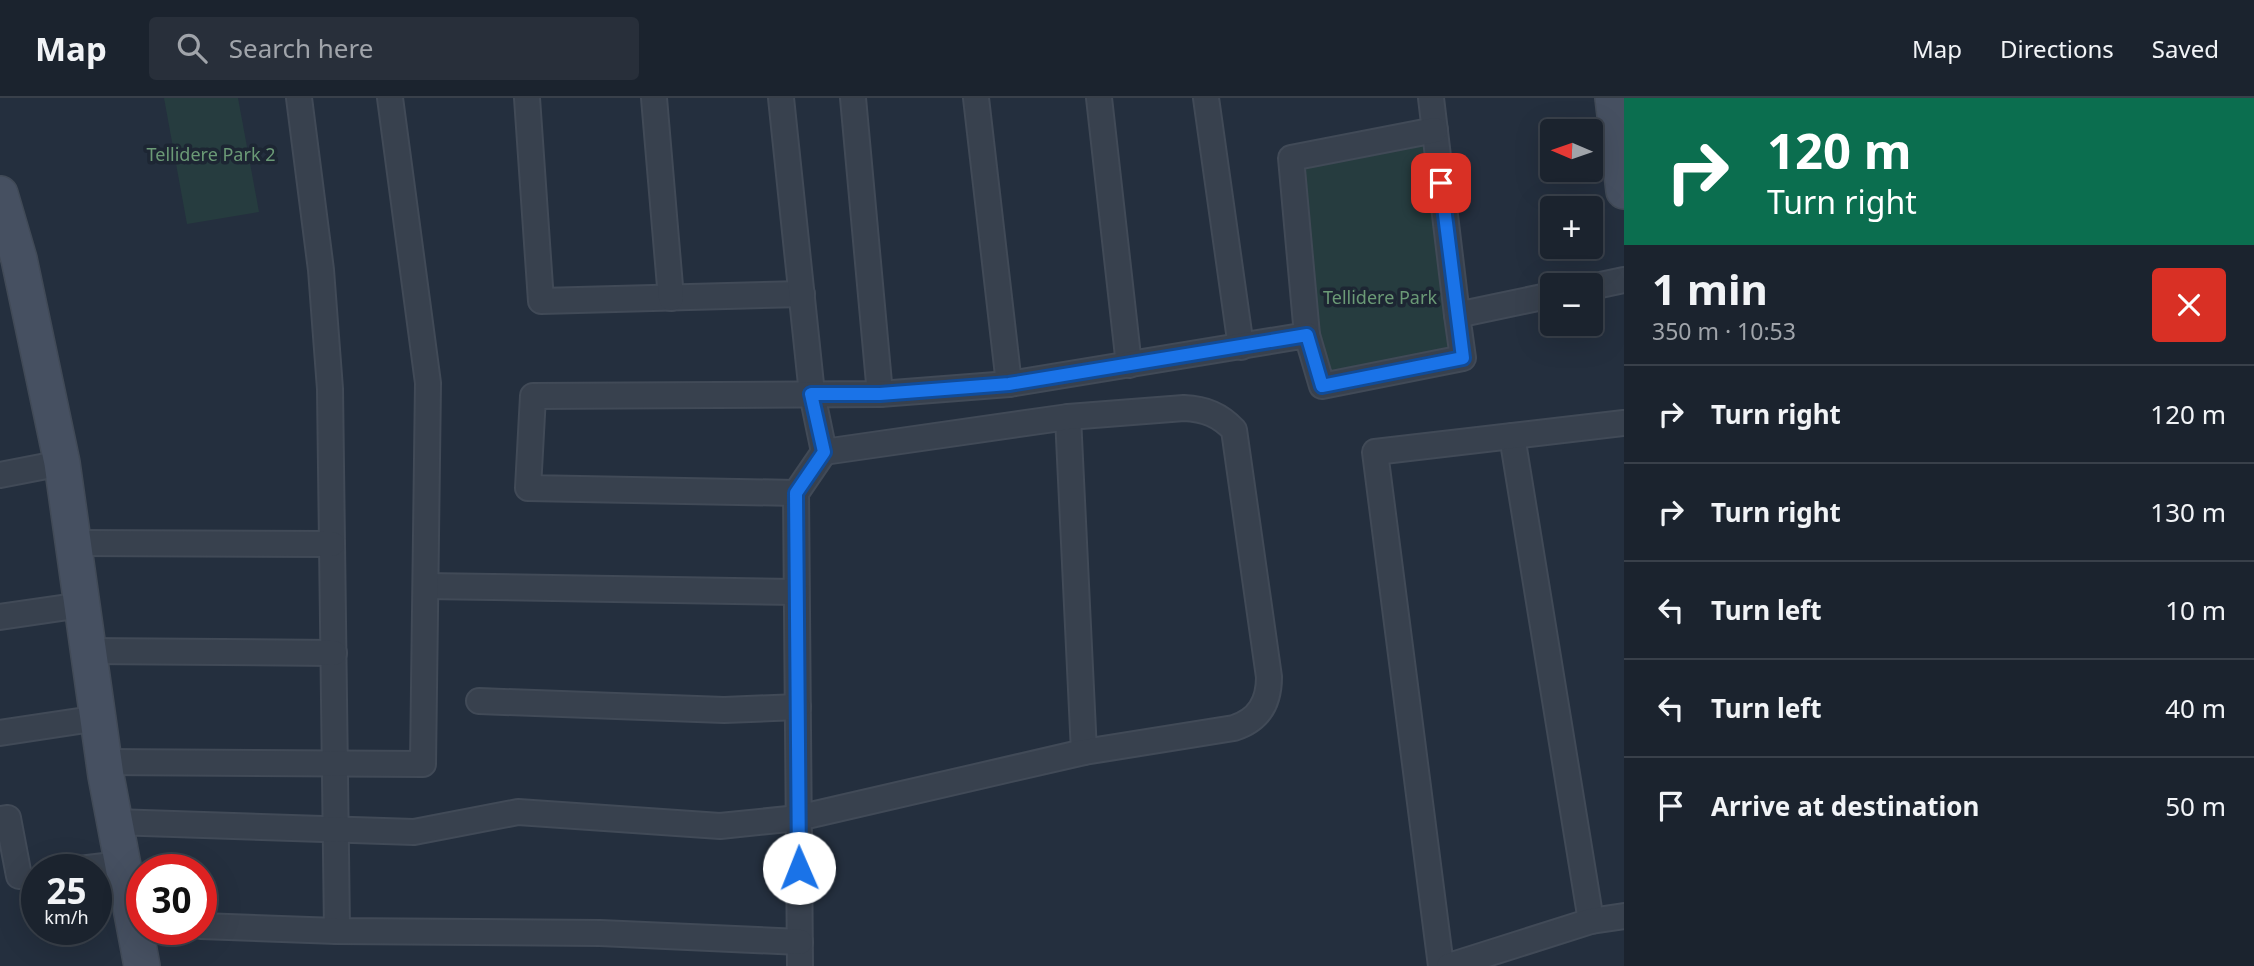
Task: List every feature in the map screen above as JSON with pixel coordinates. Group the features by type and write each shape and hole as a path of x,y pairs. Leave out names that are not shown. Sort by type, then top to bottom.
{"main road":[{"path":"1613,98 1623,175"},
{"path":"0,194 5,228 19,259 62,463 103,762 126,883"},
{"path":"140,945 142,966"}],"street":[{"path":"299,98 321,270 330,389 337,931"},
{"path":"103,762 423,764 428,383 390,98"},
{"path":"527,98 541,301 803,293"},
{"path":"654,98 671,298"},
{"path":"217,927 337,931 600,933 800,954 796,493 824,452 811,394 803,293 780,98"},
{"path":"853,98 880,394"},
{"path":"976,98 1009,384"},
{"path":"1099,98 1129,365"},
{"path":"1206,98 1241,347"},
{"path":"1431,98 1463,358 1322,386 1307,335 1291,158 1435,131"},
{"path":"1603,284 1624,280"},
{"path":"1457,315 1540,298"},
{"path":"796,493 528,488 533,396 880,394 1009,384 1307,335"},
{"path":"114,822 414,832 518,812 720,826 799,818 1084,752 1244,725 1260,712 1266,701 1269,677 1234,430 1220,417 1198,409 1068,416 824,452"},
{"path":"1068,416 1084,752"},
{"path":"1441,966 1375,452 1624,423"},
{"path":"1512,436 1591,921"},
{"path":"0,475 62,463"},
{"path":"73,543 332,544"},
{"path":"426,586 796,592"},
{"path":"0,617 82,605"},
{"path":"88,651 334,653"},
{"path":"479,701 723,710 798,707"},
{"path":"0,733 99,718"},
{"path":"0,820 9,818 18,876"},
{"path":"112,865 121,864"},
{"path":"1449,966 1591,921 1624,916"}],"green space":[{"name":"Tellidere Park 2","path":"164,98 238,98 259,212 187,224"},
{"name":"Tellidere Park","path":"1429,139 1457,353 1326,378 1314,334 1300,165"}],"route":[{"path":"799,868 796,493 824,452 811,394 880,394 1009,384 1307,335 1322,386 1463,358 1441,183"}]}
